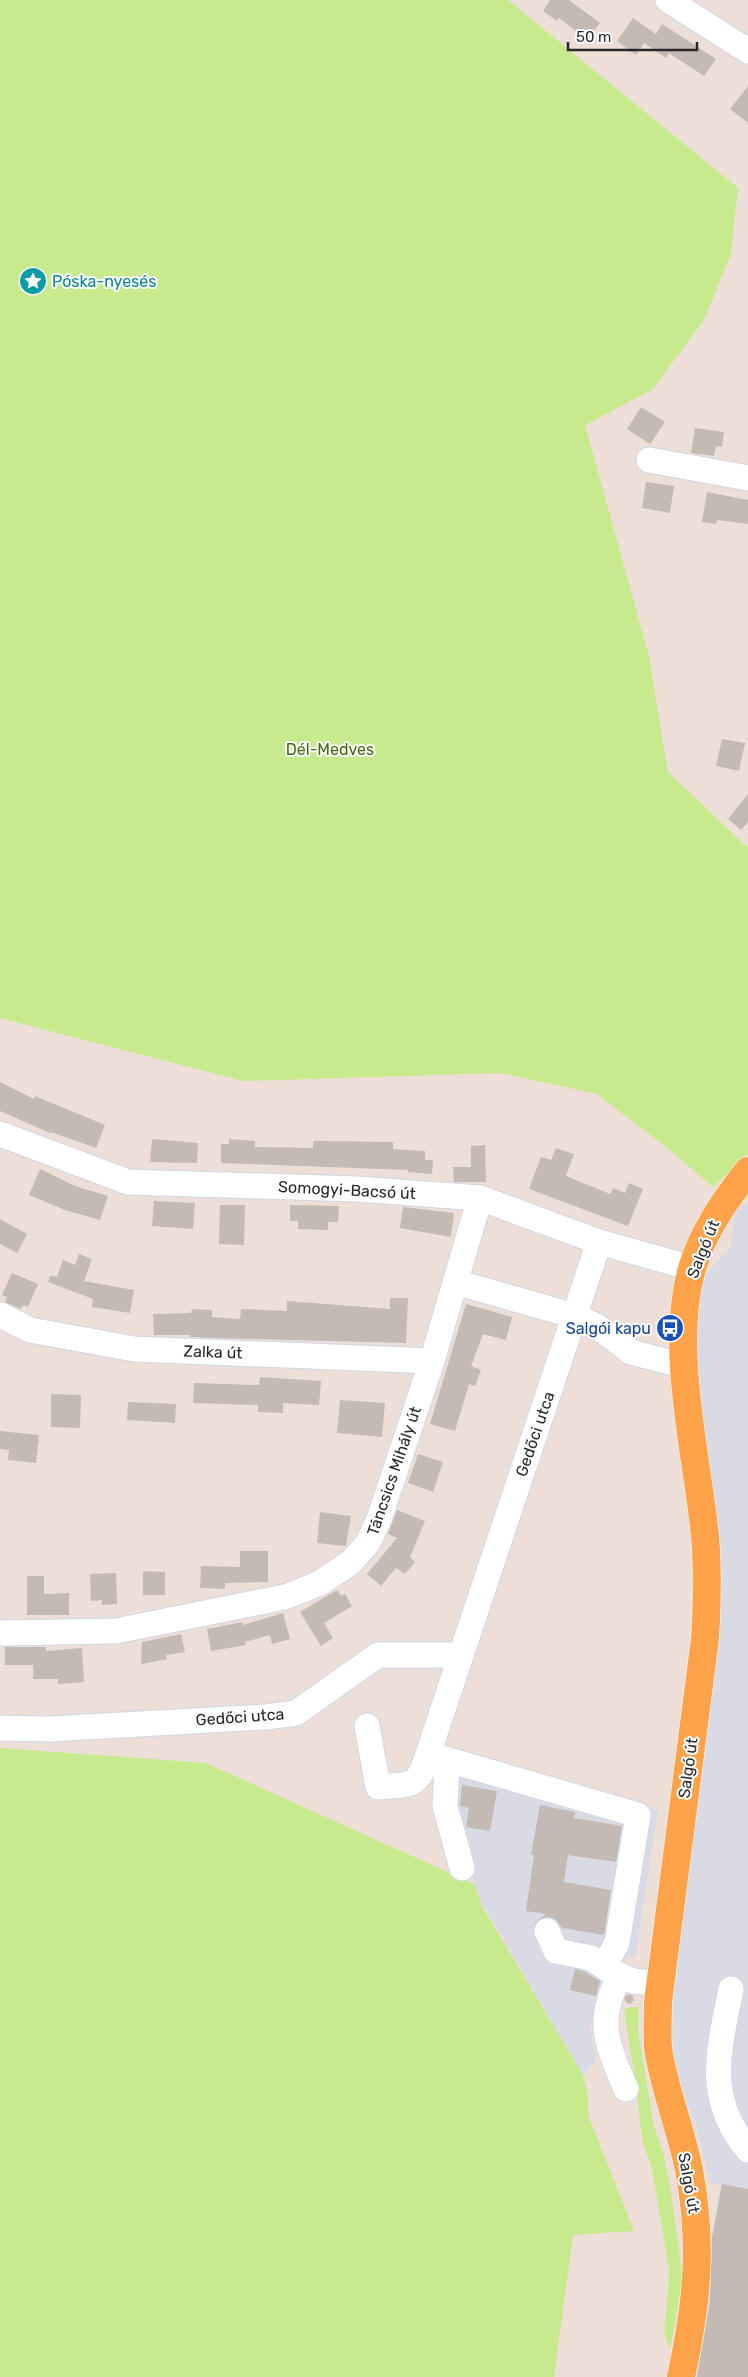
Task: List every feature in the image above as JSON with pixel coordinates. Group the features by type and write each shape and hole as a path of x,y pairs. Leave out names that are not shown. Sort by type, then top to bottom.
{"main road":[{"name":"Salgó út","path":"681,2377 692,2329 698,2270 696,2221 688,2169 658,2048 660,1984 706,1622 705,1538 684,1366 684,1310 692,1268 705,1236 728,1196 748,1171"}],"street":[{"path":"668,0 748,51"},
{"path":"649,460 748,478"},
{"name":"Somogyi-Bacsó út","path":"0,1134 128,1182 358,1189 480,1198 599,1242 692,1268"},
{"name":"Táncsics Mihály út","path":"0,1633 116,1631 285,1597 320,1583 350,1563 368,1544 379,1519 432,1361 480,1198"},
{"name":"Gedőci utca","path":"444,1759 461,1655 599,1242"},
{"path":"455,1282 575,1316 598,1327 631,1352 684,1366"},
{"name":"Zalka út","path":"0,1315 30,1330 134,1349 432,1361"},
{"name":"Gedőci utca","path":"0,1728 80,1727 266,1717 296,1713 378,1655 461,1655"},
{"path":"367,1726 378,1787 409,1784 444,1759"},
{"path":"444,1759 444,1806 462,1868"},
{"path":"444,1759 638,1815 612,1970 605,2031 614,2061 626,2089"},
{"path":"547,1931 556,1951 582,1955 634,1981 660,1984"},
{"path":"731,1989 720,2045 717,2081 722,2107 738,2139 748,2150"}],"shaded area":[{"path":"748,1200 748,2377 689,2377 721,2185 710,2183 695,2121 672,2078 666,2051 707,1701 693,1392 695,1283 706,1274 731,1246 734,1212"},
{"path":"461,1749 658,1810 635,1958 616,1955 590,2026 596,2060 583,2075 478,1896 450,1801"}],"green space":[{"name":"Dél-Medves","path":"0,0 508,0 738,188 731,254 704,320 652,390 585,425 649,656 668,772 748,848 748,1153 713,1187 671,1151 597,1094 501,1073 243,1081 0,1018"},
{"path":"0,1748 206,1763 474,1884 482,1906 583,2075 588,2094 588,2115 634,2231 573,2235 554,2377 0,2377"},
{"path":"630,2007 639,2007 638,2030 654,2127 663,2152 671,2192 683,2280 670,2350 664,2331 669,2269 652,2169 642,2140 637,2092 624,2010"}],"building":[{"path":"550,0 569,0 600,23 587,40 559,18 557,21 543,11"},
{"path":"633,18 656,34 662,24 716,59 704,76 669,53 666,58 644,43 636,55 617,41"},
{"path":"748,86 748,123 730,109"},
{"path":"641,407 665,422 650,444 627,429"},
{"path":"695,428 724,432 722,447 716,446 714,456 691,453"},
{"path":"646,482 674,486 670,513 642,508"},
{"path":"707,492 748,500 748,524 717,520 716,524 702,522"},
{"path":"722,739 745,743 739,771 716,766"},
{"path":"748,794 748,822 741,830 728,819"},
{"path":"0,1082 34,1099 35,1096 105,1125 96,1148 50,1133 0,1111"},
{"path":"152,1139 198,1143 197,1163 150,1162"},
{"path":"229,1139 255,1141 255,1147 313,1148 313,1141 393,1142 393,1149 425,1151 425,1160 433,1160 432,1174 408,1172 408,1170 221,1163 221,1144 229,1144"},
{"path":"485,1145 486,1182 454,1182 453,1167 471,1167 471,1146"},
{"path":"556,1148 574,1154 566,1176 610,1194 613,1188 625,1193 629,1183 643,1189 628,1226 529,1189 541,1157 551,1160"},
{"path":"40,1169 75,1186 108,1196 100,1220 65,1210 29,1195"},
{"path":"154,1201 195,1203 193,1229 152,1226"},
{"path":"220,1205 245,1205 244,1245 219,1244"},
{"path":"290,1205 339,1206 338,1222 328,1222 328,1230 298,1229 298,1221 290,1221"},
{"path":"403,1207 454,1213 451,1237 400,1228"},
{"path":"0,1219 27,1234 17,1253 0,1244"},
{"path":"79,1254 92,1259 84,1281 134,1290 130,1313 92,1307 93,1299 48,1282 50,1276 57,1277 63,1260 75,1265"},
{"path":"12,1273 38,1284 28,1307 23,1305 21,1309 5,1302 7,1297 2,1295"},
{"path":"390,1298 408,1298 406,1343 154,1335 153,1314 191,1313 192,1309 212,1310 212,1317 240,1319 241,1309 287,1311 287,1301 390,1309"},
{"path":"466,1304 512,1317 506,1340 483,1334 471,1366 481,1370 475,1386 469,1384 455,1431 430,1424"},
{"path":"260,1377 321,1381 319,1405 283,1403 283,1413 258,1412 258,1405 193,1403 194,1383 259,1385"},
{"path":"51,1394 81,1395 80,1428 51,1427"},
{"path":"340,1400 385,1403 382,1437 337,1433"},
{"path":"128,1402 176,1404 175,1423 127,1420"},
{"path":"0,1431 39,1435 36,1463 8,1460 9,1450 0,1449"},
{"path":"418,1454 443,1462 433,1492 408,1483"},
{"path":"397,1510 425,1521 410,1557 415,1562 405,1574 396,1568 381,1586 367,1574 397,1538 388,1534"},
{"path":"320,1512 351,1516 346,1546 317,1543"},
{"path":"240,1551 268,1551 268,1582 225,1583 225,1589 200,1588 201,1566 240,1567"},
{"path":"143,1571 165,1572 165,1595 143,1595"},
{"path":"116,1573 117,1604 102,1605 102,1600 91,1601 90,1574"},
{"path":"27,1576 44,1576 44,1594 69,1593 69,1615 27,1615"},
{"path":"337,1590 341,1596 345,1594 352,1606 324,1623 333,1638 321,1646 300,1612"},
{"path":"283,1613 290,1639 272,1644 270,1635 245,1642 246,1645 211,1651 207,1629 242,1622 243,1625"},
{"path":"181,1634 185,1652 166,1655 167,1659 141,1664 142,1642"},
{"path":"5,1647 46,1647 46,1651 82,1648 84,1682 58,1684 58,1679 33,1679 33,1665 5,1665"},
{"path":"462,1785 497,1791 490,1831 466,1827 469,1808 460,1806"},
{"path":"540,1805 575,1812 574,1818 622,1826 616,1862 568,1855 564,1882 611,1890 604,1935 562,1928 556,1920 549,1917 542,1918 533,1924 546,1914 526,1911 534,1855 531,1855"},
{"path":"575,1969 585,1972 600,1981 596,1996 570,1990"},
{"path":"629,1994 634,1999 629,2004 624,1999"},
{"path":"722,2184 748,2189 748,2377 697,2377 710,2301 712,2237"}],"place":[{"name":"Póska-nyesés","path":"33,281"},
{"name":"Salgói kapu","path":"670,1328"}]}
